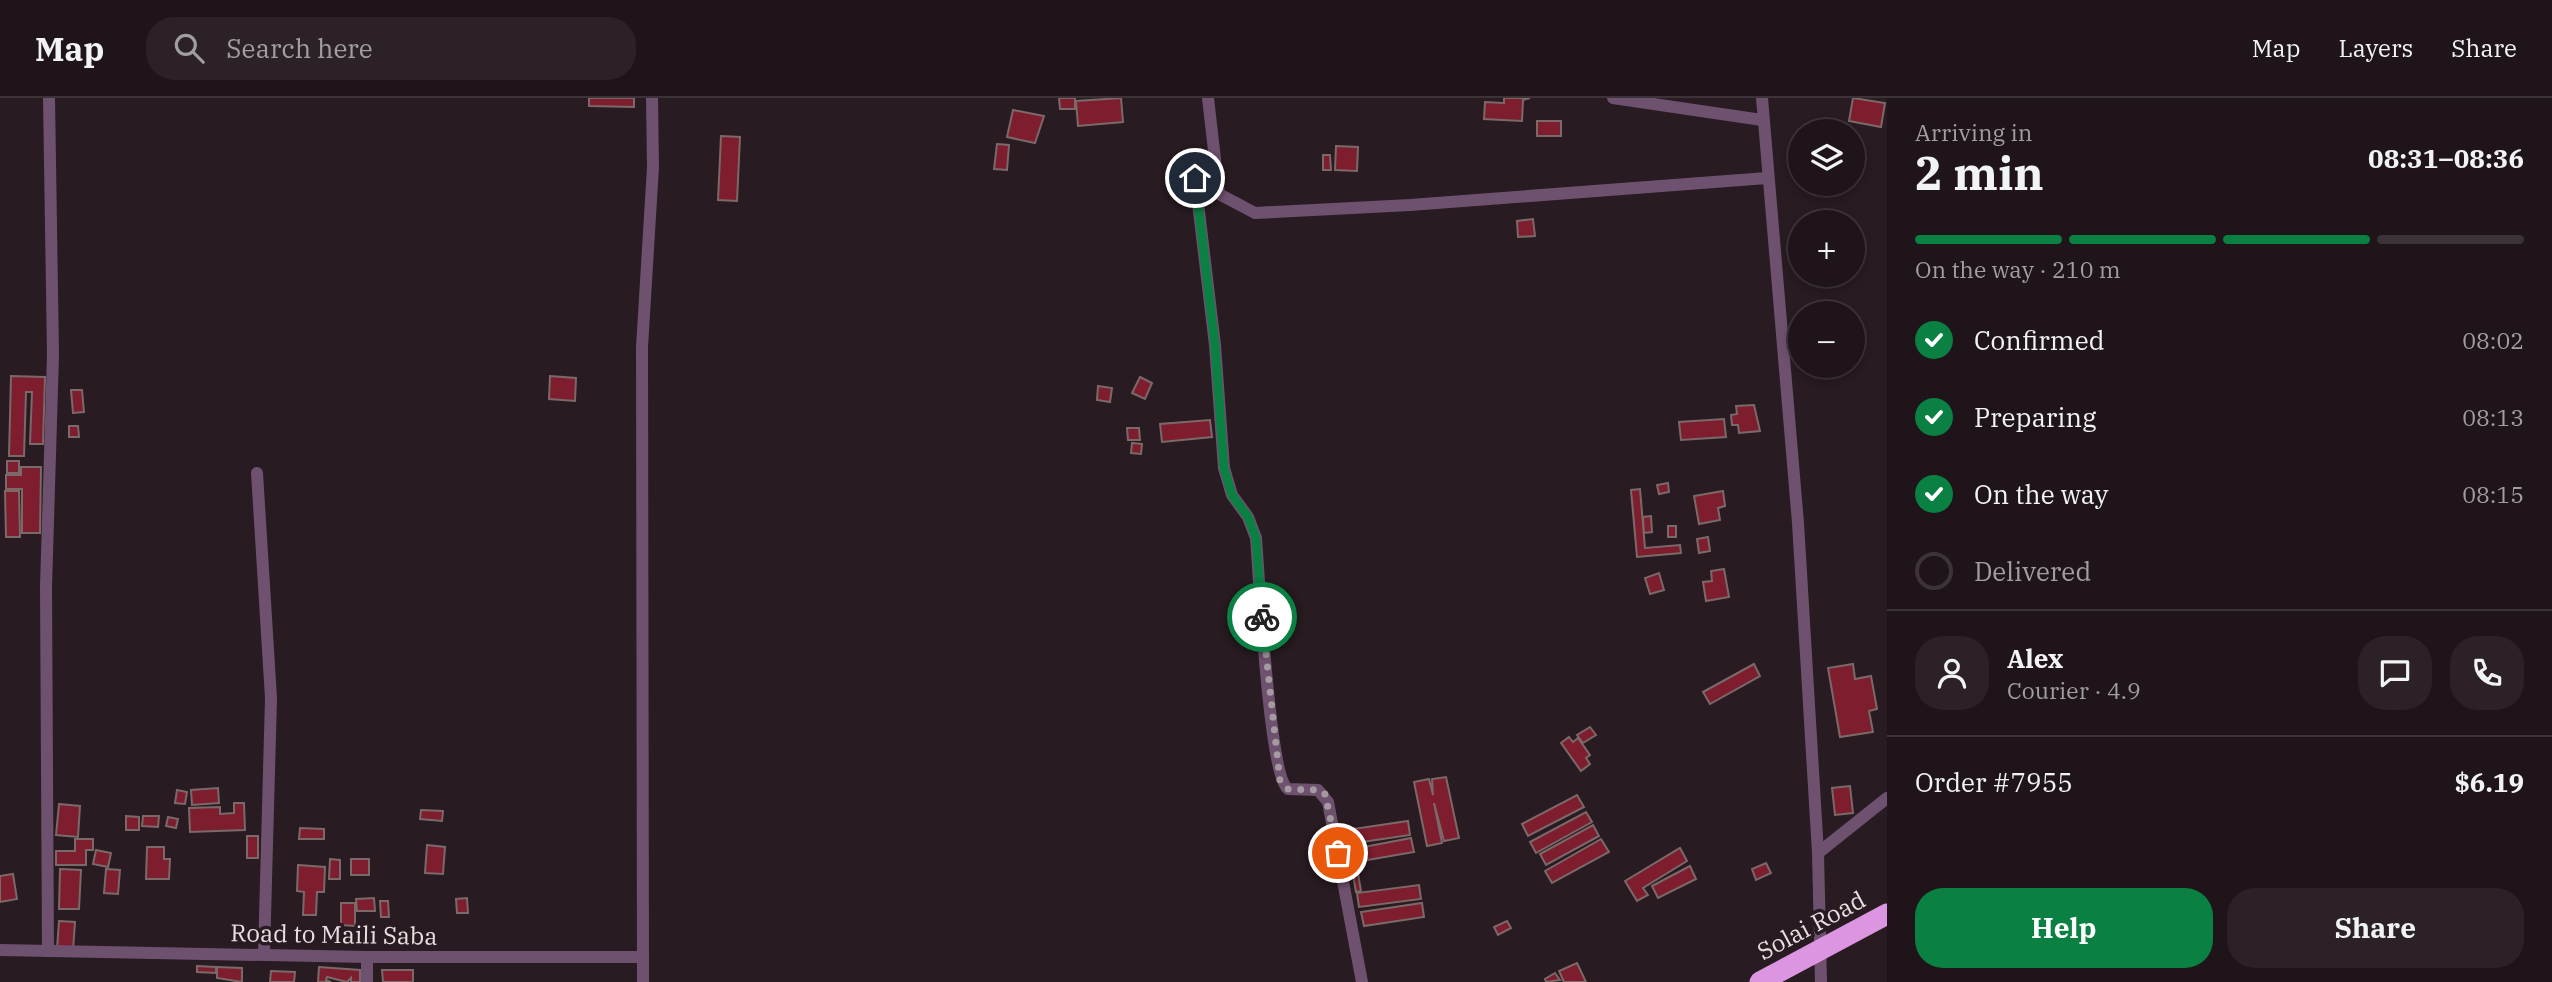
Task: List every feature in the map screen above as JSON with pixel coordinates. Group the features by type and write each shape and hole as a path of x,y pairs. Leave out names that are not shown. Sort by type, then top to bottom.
{"highway":[{"name":"Solai Road","path":"1760,982 1887,914"}],"street":[{"path":"48,951 46,587 53,355 49,98"},
{"path":"643,982 642,347 653,167 652,98"},
{"path":"1208,98 1219,194 1255,213 1410,205 1767,178"},
{"path":"1613,98 1762,120"},
{"path":"1762,98 1798,523 1818,853 1821,982"},
{"path":"1195,178 1215,345 1224,468 1232,495 1248,517 1256,538 1272,726 1280,781 1288,789 1318,790 1328,802 1362,982"},
{"path":"257,473 271,698 264,954"},
{"path":"1818,853 1887,798"},
{"name":"Road to Maili Saba","path":"0,950 367,957 643,957"},
{"path":"367,957 367,982"}],"building":[{"path":"589,98 634,98 634,107 589,106"},
{"path":"1059,98 1075,98 1075,109 1060,109"},
{"path":"1121,98 1123,122 1078,126 1076,101"},
{"path":"1504,98 1530,98 1523,100 1522,121 1484,119 1485,102 1504,103"},
{"path":"1853,98 1885,103 1881,127 1865,124 1865,119 1849,119"},
{"path":"1013,110 1044,116 1035,143 1007,137"},
{"path":"1537,121 1561,121 1561,136 1537,136"},
{"path":"721,136 740,137 737,201 718,200"},
{"path":"997,144 1009,145 1007,170 994,169"},
{"path":"1336,146 1358,147 1357,171 1335,170"},
{"path":"1323,155 1330,155 1331,170 1323,170"},
{"path":"1533,219 1535,236 1518,237 1517,221"},
{"path":"11,376 45,377 43,444 30,444 32,392 26,392 24,456 9,456"},
{"path":"550,376 576,378 575,401 549,399"},
{"path":"1140,377 1152,383 1145,399 1132,393"},
{"path":"1098,386 1112,388 1110,402 1097,400"},
{"path":"71,390 82,390 84,412 73,413"},
{"path":"1754,405 1760,431 1739,433 1738,425 1732,425 1731,415 1737,414 1736,406"},
{"path":"1724,419 1726,437 1681,440 1679,422"},
{"path":"1210,420 1212,437 1162,442 1160,424"},
{"path":"69,426 78,426 79,437 69,437"},
{"path":"1127,428 1139,428 1140,440 1128,440"},
{"path":"1132,443 1142,444 1141,454 1131,453"},
{"path":"7,461 19,461 19,473 7,473"},
{"path":"21,467 41,467 40,533 22,533 22,489 6,489 6,475 21,475"},
{"path":"1668,483 1669,492 1659,494 1657,485"},
{"path":"1640,489 1645,548 1680,545 1681,553 1637,557 1631,490"},
{"path":"5,491 19,491 20,537 6,537"},
{"path":"1723,491 1725,506 1718,508 1720,520 1699,524 1694,496"},
{"path":"1651,516 1652,532 1644,533 1643,517"},
{"path":"1668,526 1676,526 1676,537 1668,537"},
{"path":"1708,537 1710,551 1699,553 1697,539"},
{"path":"1724,569 1729,597 1706,601 1703,582 1712,581 1711,571"},
{"path":"1659,573 1664,590 1650,594 1645,578"},
{"path":"1754,664 1760,676 1710,704 1703,692"},
{"path":"1853,664 1855,679 1871,676 1877,709 1869,711 1873,732 1840,737 1828,668"},
{"path":"1590,727 1596,735 1583,743 1577,735"},
{"path":"1569,737 1573,742 1578,738 1590,755 1586,758 1590,764 1581,771 1561,743"},
{"path":"1446,777 1459,838 1444,841 1434,803 1442,843 1427,846 1414,782 1429,779 1433,795 1432,779"},
{"path":"1850,786 1853,813 1835,815 1832,788"},
{"path":"218,788 219,803 192,805 191,790"},
{"path":"177,790 187,792 185,804 175,803"},
{"path":"1577,795 1584,807 1528,836 1522,824"},
{"path":"234,803 244,803 245,830 190,832 189,808 220,807 220,814 234,813"},
{"path":"59,804 80,806 78,837 56,835"},
{"path":"421,810 443,811 442,821 420,819"},
{"path":"1586,812 1592,822 1536,853 1530,842"},
{"path":"126,816 139,817 139,830 126,830"},
{"path":"143,816 159,816 158,827 142,826"},
{"path":"168,817 178,819 176,828 166,826"},
{"path":"1408,821 1410,835 1355,843 1353,829"},
{"path":"1593,825 1599,836 1546,865 1540,854"},
{"path":"300,828 324,829 324,839 299,839"},
{"path":"247,836 258,836 258,858 247,858"},
{"path":"1411,838 1414,852 1350,863 1348,850"},
{"path":"75,839 93,839 93,850 86,850 86,865 56,865 56,851 75,851"},
{"path":"1601,839 1609,852 1552,883 1545,871"},
{"path":"427,845 445,847 443,874 425,873"},
{"path":"147,847 164,847 164,859 170,859 169,879 146,879"},
{"path":"1680,848 1687,861 1643,888 1648,895 1637,901 1625,881"},
{"path":"96,850 111,853 108,867 93,864"},
{"path":"330,859 340,860 340,879 329,879"},
{"path":"351,859 369,859 369,875 351,875"},
{"path":"1766,863 1771,873 1756,880 1752,869"},
{"path":"298,865 325,867 324,892 317,892 316,915 303,915 304,892 297,891"},
{"path":"1690,866 1696,879 1658,898 1652,886"},
{"path":"1357,868 1361,891 1356,892 1352,869"},
{"path":"60,869 81,870 79,909 59,909"},
{"path":"106,869 120,870 118,894 104,893"},
{"path":"13,874 17,899 0,902 0,876"},
{"path":"1419,885 1421,899 1359,907 1357,893"},
{"path":"374,898 375,911 357,911 356,899"},
{"path":"467,898 468,913 457,913 456,899"},
{"path":"380,901 388,901 389,917 381,917"},
{"path":"341,903 355,903 355,926 341,925"},
{"path":"1422,903 1424,917 1364,926 1361,912"},
{"path":"59,921 75,922 73,950 57,949"},
{"path":"1507,921 1511,928 1498,935 1494,927"},
{"path":"1577,963 1586,982 1564,982 1559,971"},
{"path":"197,966 216,967 216,973 197,972"},
{"path":"217,967 242,968 242,982 217,978"},
{"path":"319,967 360,970 360,982 351,982 351,978 347,982 327,977 326,980 331,982 318,982"},
{"path":"382,970 413,970 413,982 383,982"},
{"path":"271,971 295,972 294,982 270,982"},
{"path":"1555,973 1560,980 1546,982 1545,979"}],"way so far":[{"path":"1262,617 1275,756 1280,781 1288,789 1318,790 1325,794 1338,853"}],"route":[{"path":"1195,178 1215,345 1224,468 1227,485 1248,517 1256,538 1262,617"}]}
